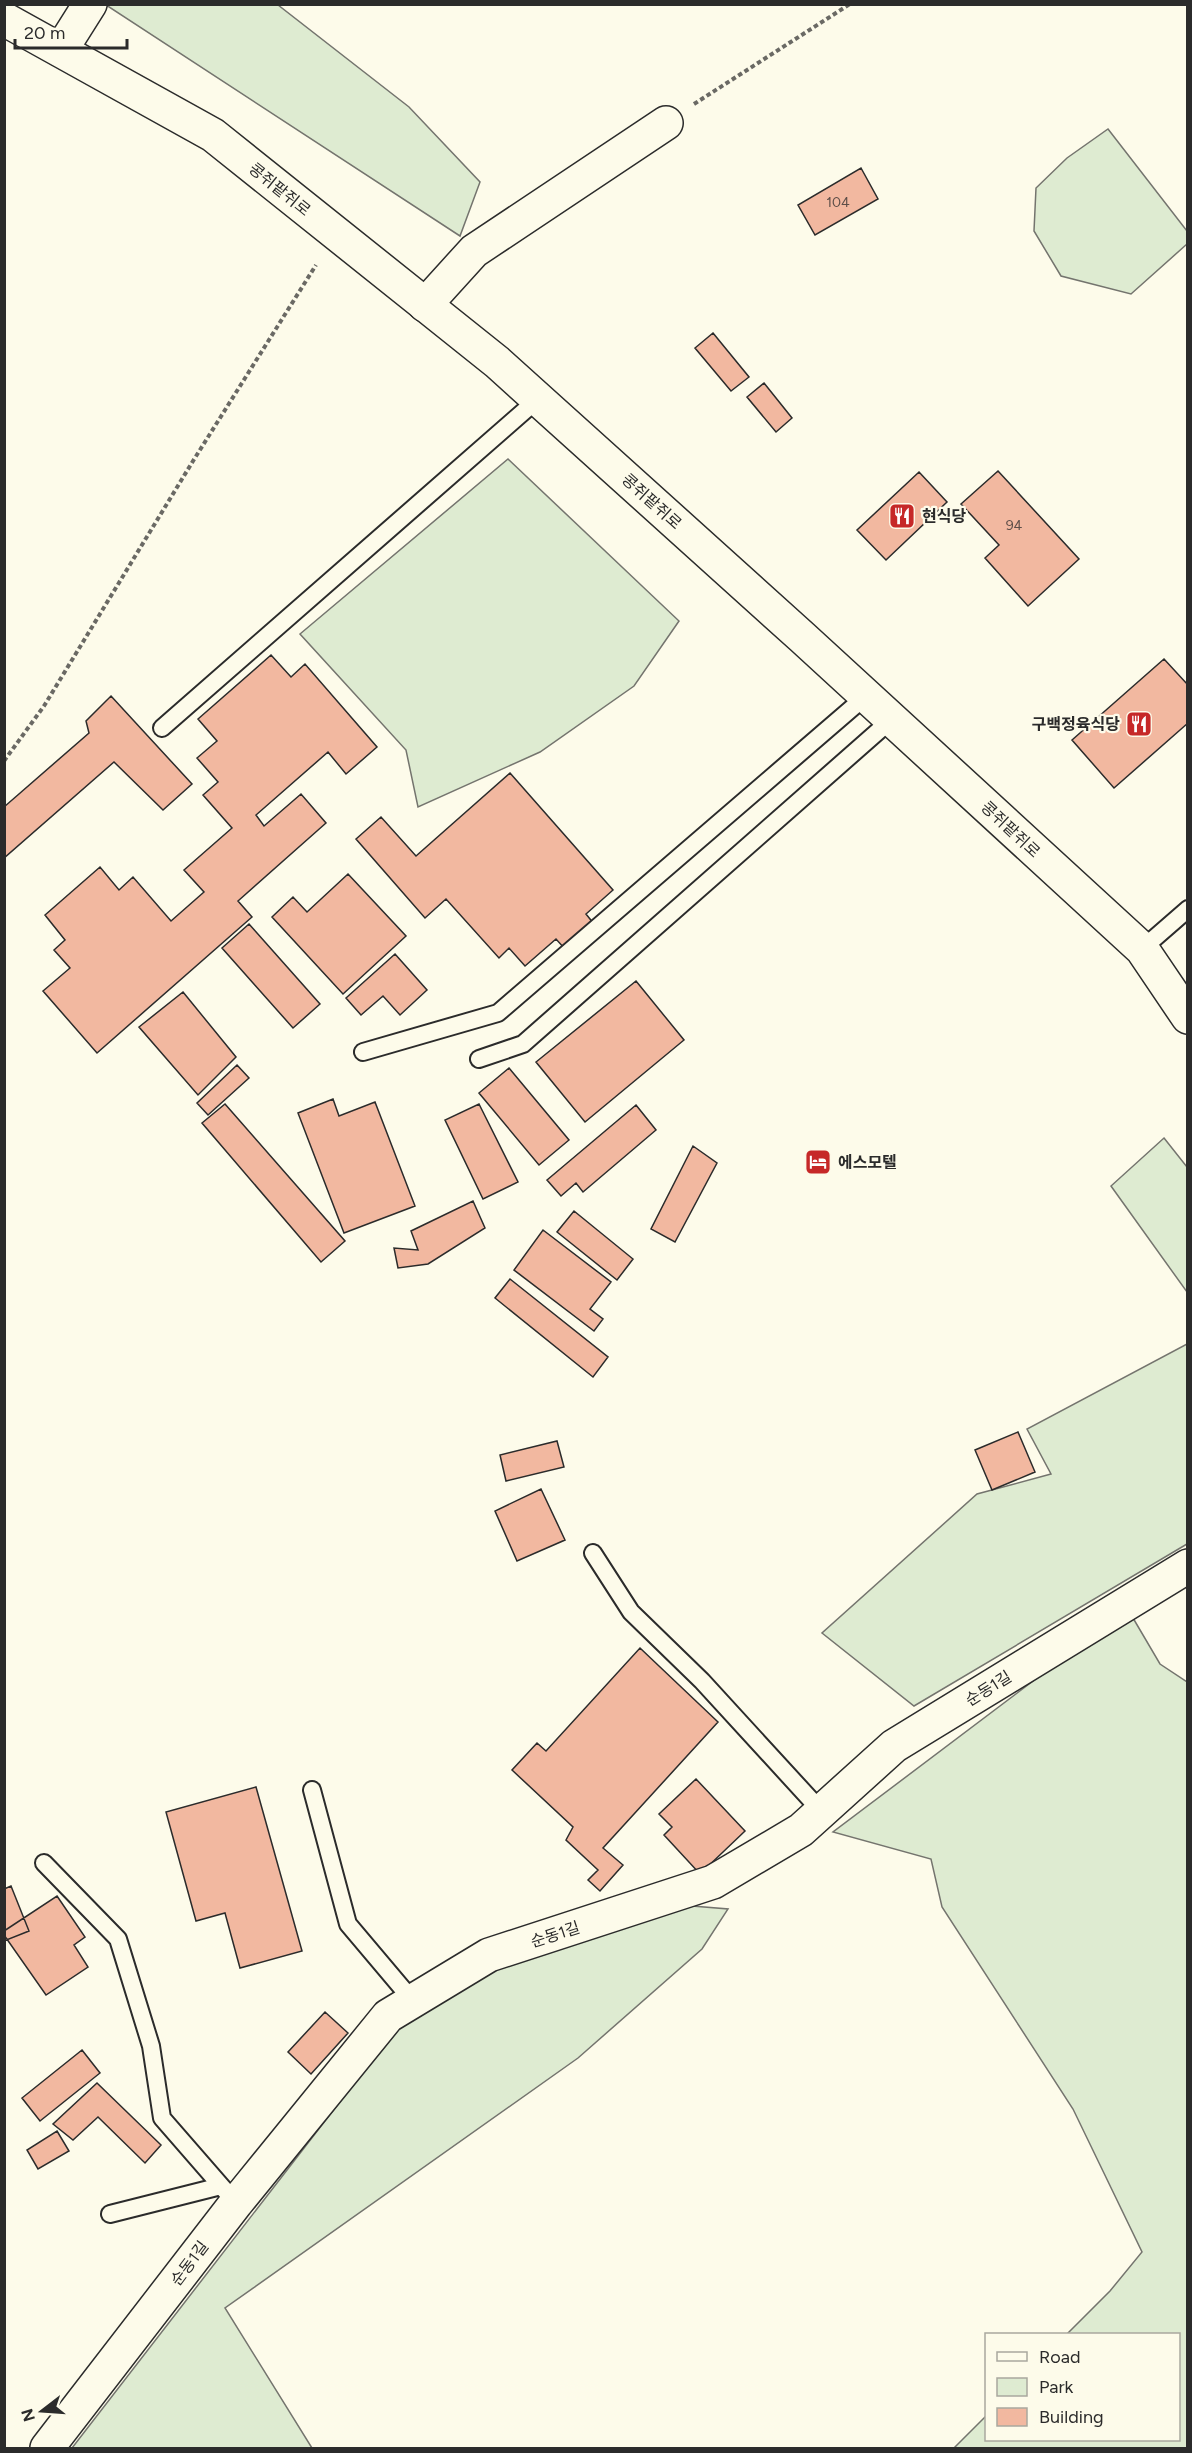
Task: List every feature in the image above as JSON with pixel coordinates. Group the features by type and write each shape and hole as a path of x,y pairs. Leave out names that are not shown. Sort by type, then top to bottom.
{"street":[{"path":"61,50 90,4"},
{"name":"콩쥐팥쥐로","path":"4,19 213,135 497,362 892,719 1142,949 1188,1017"},
{"path":"425,305 474,251 666,123"},
{"name":"순동1길","path":"47,2448 228,2194 388,2016 489,1955 713,1882 801,1830 894,1746 1188,1566"}],"lane":[{"path":"162,728 538,399"},
{"path":"363,1052 498,1013 866,696"},
{"path":"479,1059 523,1044 892,719"},
{"path":"1142,949 1188,909"},
{"path":"593,1553 631,1612 702,1682 822,1812"},
{"path":"312,1790 348,1924 413,2001"},
{"path":"44,1863 118,1939 151,2046 162,2118 228,2194"},
{"path":"110,2214 228,2194"}],"path":[{"path":"666,123 850,4"},
{"path":"4,762 44,706 336,234"}],"green space":[{"path":"106,5 278,5 409,107 480,182 460,236"},
{"path":"1108,129 1187,231 1187,244 1131,294 1061,276 1034,231 1036,188 1067,158"},
{"path":"508,459 679,621 634,686 540,752 418,807 406,750 300,634"},
{"path":"1164,1138 1187,1167 1187,1292 1111,1186"},
{"path":"1187,1344 1187,1544 914,1706 822,1633 977,1494 1051,1474 1027,1429"},
{"path":"1133,1618 1160,1664 1187,1682 1187,2448 954,2448 985,2417 985,2441 1180,2441 1180,2333 1068,2333 1110,2291 1142,2252 1073,2109 942,1907 931,1859 833,1832 1041,1675"},
{"path":"680,1905 728,1909 702,1949 578,2058 225,2308 312,2448 72,2448 400,2024 494,1963"}],"building":[{"path":"861,168 878,199 815,235 798,205"},
{"path":"713,333 749,377 731,391 695,348"},
{"path":"764,383 792,418 776,432 747,397"},
{"path":"998,471 1079,559 1028,606 985,558 999,545 961,504"},
{"path":"919,472 947,502 886,560 857,530"},
{"path":"271,655 291,677 305,664 377,747 346,774 328,752 256,815 264,826 301,794 326,823 238,901 252,917 97,1053 43,991 70,968 54,950 65,940 45,915 100,867 119,890 133,877 171,921 204,892 184,870 232,828 203,795 218,782 197,758 217,741 198,719"},
{"path":"1164,659 1188,685 1188,723 1114,788 1072,740"},
{"path":"111,696 192,784 163,810 114,762 4,858 4,807 89,733 86,721"},
{"path":"510,773 613,890 586,914 594,924 565,949 556,939 525,966 509,948 499,958 446,899 425,918 356,839 381,817 416,856"},
{"path":"348,874 406,936 343,994 272,917 293,897 307,912"},
{"path":"249,924 320,1004 293,1028 222,948"},
{"path":"395,954 427,990 400,1015 383,996 361,1015 346,998"},
{"path":"636,981 684,1040 585,1122 536,1062"},
{"path":"183,992 236,1057 198,1095 139,1027"},
{"path":"237,1065 249,1078 208,1115 197,1103"},
{"path":"509,1068 569,1140 539,1165 479,1093"},
{"path":"333,1099 339,1116 375,1102 415,1206 344,1233 298,1113"},
{"path":"225,1104 345,1241 321,1262 202,1123"},
{"path":"479,1104 518,1182 483,1199 445,1120"},
{"path":"636,1105 656,1130 583,1192 576,1183 561,1196 547,1180"},
{"path":"693,1146 717,1163 675,1242 651,1229"},
{"path":"473,1201 485,1228 428,1264 398,1268 394,1248 418,1250 411,1231"},
{"path":"574,1211 633,1259 617,1280 557,1232"},
{"path":"543,1230 611,1282 590,1309 603,1319 594,1331 514,1270"},
{"path":"510,1279 608,1357 593,1377 495,1298"},
{"path":"1018,1432 1035,1472 992,1490 975,1450"},
{"path":"557,1441 564,1467 506,1481 500,1455"},
{"path":"541,1489 565,1540 517,1561 495,1511"},
{"path":"640,1648 718,1722 603,1848 623,1865 600,1891 588,1880 598,1870 566,1840 573,1827 512,1770 537,1743 546,1751"},
{"path":"696,1779 745,1831 700,1874 664,1835 672,1827 659,1814"},
{"path":"256,1787 302,1951 240,1968 225,1913 196,1921 166,1812"},
{"path":"11,1886 29,1931 4,1941 4,1889"},
{"path":"57,1896 85,1937 74,1945 88,1967 46,1995 4,1935 4,1931"},
{"path":"325,2012 348,2033 311,2074 288,2052"},
{"path":"82,2050 100,2073 40,2121 22,2098"},
{"path":"97,2083 161,2145 145,2163 98,2117 73,2140 53,2124"},
{"path":"57,2131 69,2151 38,2169 27,2150"}],"place":[{"name":"현식당","path":"902,516"},
{"name":"구백정육식당","path":"1139,724"},
{"name":"에스모텔","path":"818,1162"}]}
